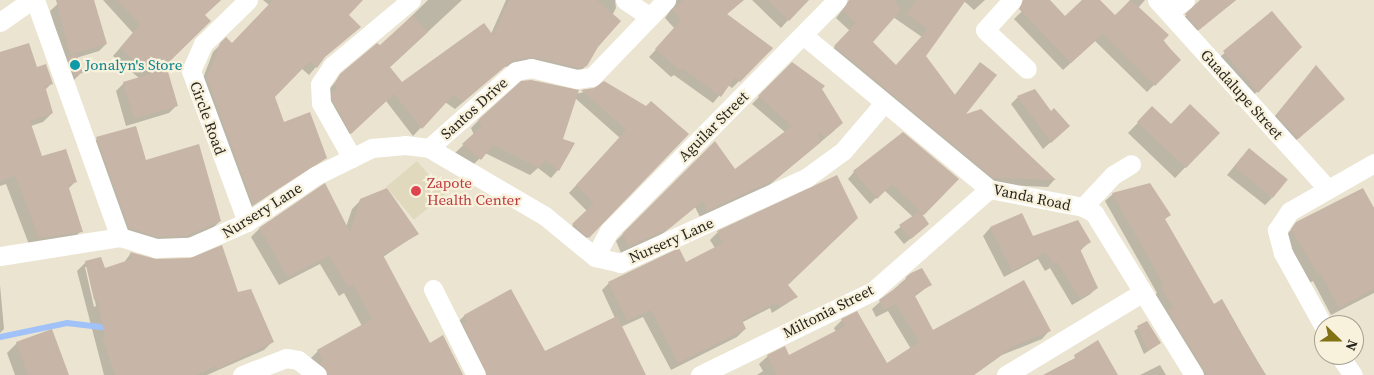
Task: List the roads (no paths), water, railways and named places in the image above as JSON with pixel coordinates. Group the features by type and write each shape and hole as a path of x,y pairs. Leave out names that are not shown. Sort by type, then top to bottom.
{"street":[{"path":"0,22 31,0"},
{"path":"0,256 120,237 35,0"},
{"name":"Circle Road","path":"247,222 191,71 203,44 248,0"},
{"path":"352,158 321,104 320,84 332,66 411,0"},
{"path":"625,0 650,17"},
{"name":"Santos Drive","path":"429,148 516,72 531,68 577,79 592,77 666,0"},
{"name":"Aguilar Street","path":"595,257 609,231 836,0"},
{"path":"1012,0 984,30 1027,69"},
{"path":"1163,6 1185,0"},
{"name":"Guadalupe Street","path":"1163,6 1327,188"},
{"name":"Vanda Road","path":"803,35 989,189 1082,208 1094,213 1103,222 1194,375"},
{"name":"Nursery Lane","path":"120,237 139,245 172,250 211,240 247,222 315,176 372,148 389,145 429,148 545,216 595,257 620,263 806,178 843,151 884,103"},
{"path":"1317,315 1283,253 1277,230 1290,211 1327,188 1374,163"},
{"path":"1082,208 1096,190 1132,164"},
{"name":"Miltonia Street","path":"700,375 873,291 989,189"},
{"path":"433,289 476,375"},
{"path":"1006,375 1143,292"},
{"path":"242,375 286,358 298,360 317,375"}],"waterway":[{"path":"0,337 67,323 109,328"}],"place":[{"name":"Jonalyn's Store","path":"75,65"},
{"name":"Zapote Health Center","path":"416,191"}]}
